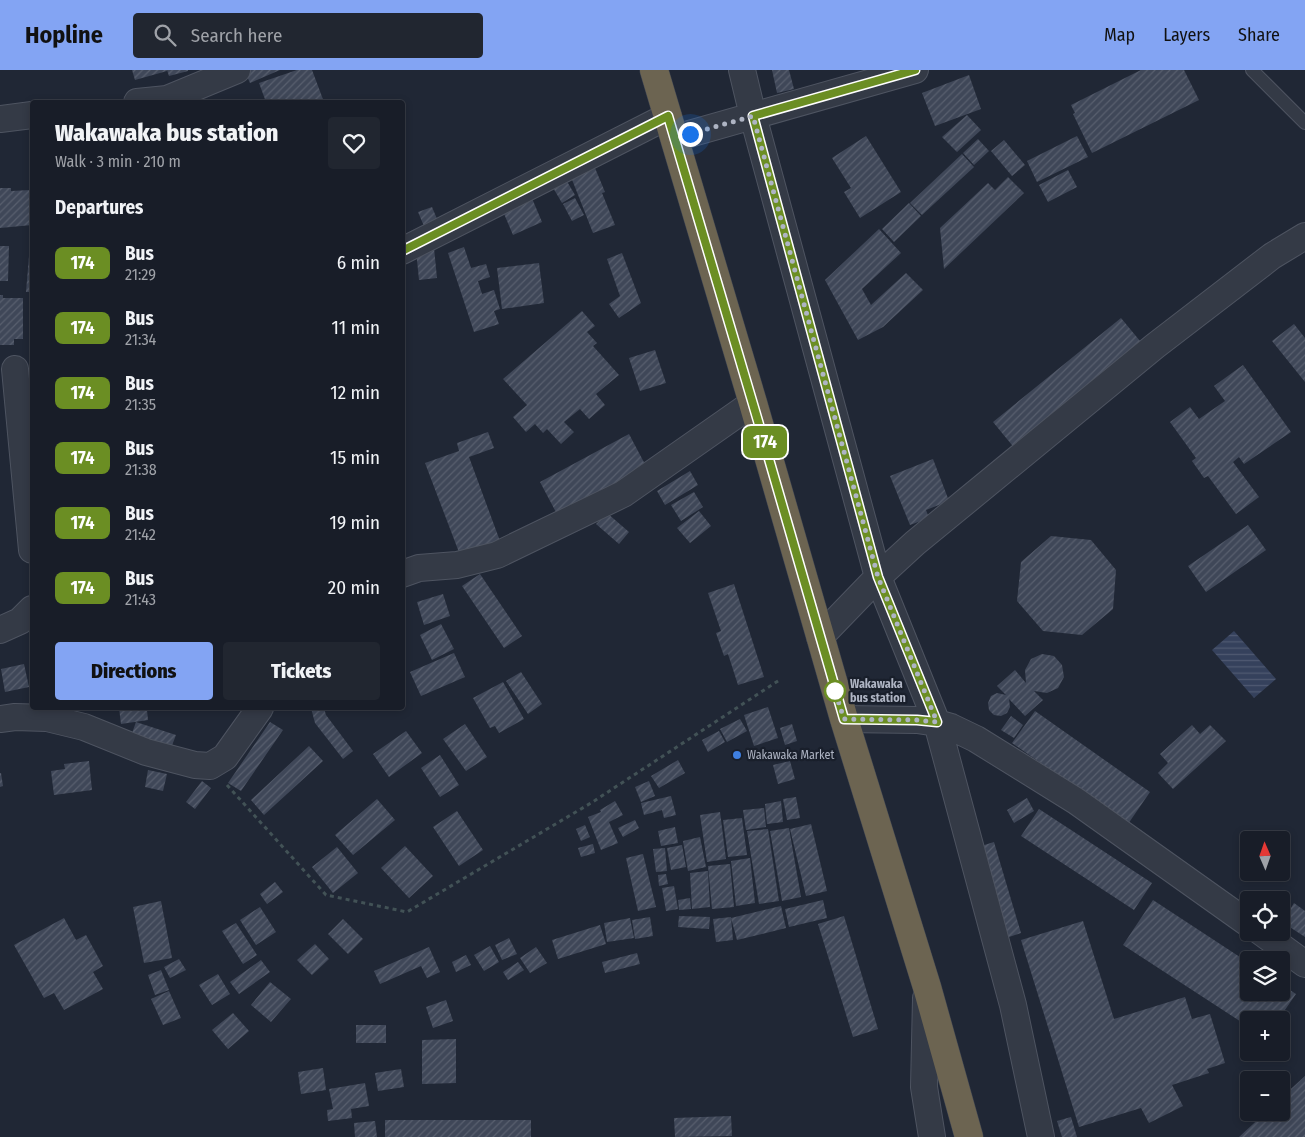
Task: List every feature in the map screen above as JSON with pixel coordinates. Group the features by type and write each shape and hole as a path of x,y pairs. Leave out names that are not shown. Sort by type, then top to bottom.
{"highway":[{"path":"654,70 844,719 927,987 969,1137"}],"street":[{"path":"157,100 167,99 237,70"},
{"path":"742,70 878,577 937,722 1013,1005 1041,1137"},
{"path":"405,250 672,127 753,116 915,70"},
{"path":"0,119 30,115"},
{"path":"820,637 915,542 1155,346 1272,256 1305,236"},
{"path":"16,369 30,527"},
{"path":"405,573 419,568 457,565 496,555 623,494 753,403"},
{"path":"0,630 20,621 30,611"},
{"path":"0,719 15,717 47,718 84,727 146,752 195,765 210,766 225,757 259,710"},
{"path":"844,719 937,722 976,739 1076,801 1240,918"},
{"path":"1273,941 1305,964"},
{"path":"927,987 924,1087 932,1137"}],"lane":[{"path":"1252,70 1305,123"}],"path":[{"path":"210,766 326,895 407,912 591,803 781,679"}],"water":[{"path":"1234,631 1276,679 1254,698 1212,650"}],"building":[{"path":"132,70 167,70 167,71 135,80"},
{"path":"167,70 188,70 188,71 169,76"},
{"path":"248,70 280,70 250,83 245,72"},
{"path":"297,70 312,70 323,100 265,100 259,83"},
{"path":"772,70 789,70 794,89 777,93"},
{"path":"1141,70 1184,70 1199,100 1092,153 1073,114 1075,113 1071,105"},
{"path":"969,75 981,109 935,126 922,93"},
{"path":"967,115 981,130 957,152 942,137"},
{"path":"866,136 901,192 860,218 844,192 851,188 832,158"},
{"path":"1077,136 1088,157 1037,182 1027,161"},
{"path":"978,139 989,151 974,165 963,153"},
{"path":"1004,140 1025,165 1012,176 991,151"},
{"path":"962,154 974,167 922,215 910,203"},
{"path":"595,168 605,192 602,193 615,225 593,233 571,177"},
{"path":"1068,170 1077,187 1048,202 1039,185"},
{"path":"1008,177 1024,193 944,269 940,228 988,183 995,190"},
{"path":"565,178 575,195 562,203 552,186"},
{"path":"0,188 11,188 11,191 30,190 30,225 0,228"},
{"path":"531,196 542,222 513,235 502,209"},
{"path":"575,198 584,215 572,221 563,204"},
{"path":"909,203 921,216 894,242 882,229"},
{"path":"432,207 440,226 426,231 418,212"},
{"path":"879,229 901,253 862,289 871,305 906,273 923,290 883,327 858,340 825,280"},
{"path":"0,246 9,246 8,281 0,281"},
{"path":"464,247 471,268 486,264 490,277 478,281 482,294 494,290 500,309 494,311 499,324 474,332 448,253"},
{"path":"434,248 437,278 419,280 416,250"},
{"path":"622,253 641,303 619,318 609,304 620,296 607,259"},
{"path":"29,256 30,292 26,292"},
{"path":"539,263 544,303 502,309 497,268"},
{"path":"0,295 3,295 3,298 23,298 23,339 14,339 14,345 0,345"},
{"path":"582,311 595,326 587,332 597,343 593,346 619,375 596,394 605,405 589,419 580,409 564,422 574,432 561,444 547,429 543,433 535,424 526,432 513,417 527,405 503,379"},
{"path":"1121,318 1145,347 1016,450 993,422"},
{"path":"1294,324 1305,338 1305,382 1272,341"},
{"path":"655,350 666,383 640,391 629,358"},
{"path":"1243,365 1291,432 1244,464 1239,457 1233,462 1259,497 1236,514 1208,476 1204,478 1192,461 1196,458 1170,422 1190,407 1199,419 1225,401 1214,386"},
{"path":"488,432 494,448 469,457 500,541 460,555 425,463 459,451 457,443"},
{"path":"629,434 647,468 558,516 540,482"},
{"path":"933,459 949,501 926,510 929,518 910,525 890,476"},
{"path":"690,471 698,485 665,505 657,491"},
{"path":"694,492 703,507 681,521 671,505"},
{"path":"699,511 711,526 690,543 677,528"},
{"path":"607,513 629,532 619,544 596,524"},
{"path":"1248,525 1266,550 1206,592 1188,566"},
{"path":"1051,536 1091,540 1116,570 1113,609 1082,635 1043,631 1017,601 1021,562"},
{"path":"480,574 522,636 504,648 462,586"},
{"path":"734,584 764,677 738,685 728,654 724,656 716,633 721,631 708,593"},
{"path":"443,594 450,616 424,625 417,602"},
{"path":"441,624 454,649 432,660 420,635"},
{"path":"454,653 465,677 421,696 410,672"},
{"path":"1042,654 1054,656 1062,665 1064,677 1058,688 1047,693 1034,691 1043,700 1025,716 1009,699 1010,707 1007,713 1001,716 994,715 989,710 988,703 991,696 997,693 1006,695 997,686 1015,670 1026,683 1025,670 1031,659"},
{"path":"24,664 29,687 5,692 1,669"},
{"path":"521,672 542,704 528,714 506,681"},
{"path":"503,682 524,719 499,733 495,726 490,728 473,698"},
{"path":"768,707 778,738 754,746 744,715"},
{"path":"119,710 147,710 148,720 121,724"},
{"path":"312,710 325,710 326,715 353,751 343,759 315,723"},
{"path":"1035,711 1150,792 1128,824 1012,743"},
{"path":"1011,716 1023,725 1014,738 1001,730"},
{"path":"740,719 747,731 727,742 720,729"},
{"path":"136,722 176,735 171,748 131,736"},
{"path":"270,722 283,730 241,791 228,783"},
{"path":"465,724 487,757 466,771 443,739"},
{"path":"792,724 797,741 785,745 780,728"},
{"path":"1192,725 1200,734 1210,725 1226,741 1173,789 1158,773 1168,763 1160,754"},
{"path":"406,731 422,753 389,777 373,754"},
{"path":"719,731 725,742 708,752 702,740"},
{"path":"309,746 323,761 264,815 251,800"},
{"path":"440,755 459,785 440,797 421,768"},
{"path":"678,760 685,773 659,788 651,776"},
{"path":"89,761 92,790 54,795 51,771 65,769 64,764"},
{"path":"790,761 795,779 778,784 773,765"},
{"path":"148,770 167,774 163,791 145,787"},
{"path":"0,773 3,786 0,787"},
{"path":"202,781 211,788 195,809 186,802"},
{"path":"649,781 655,796 641,802 635,787"},
{"path":"671,796 676,815 664,818 662,810 644,815 641,803"},
{"path":"796,797 800,818 787,820 783,799"},
{"path":"1027,798 1034,811 1014,823 1007,810"},
{"path":"377,799 395,820 353,855 335,835"},
{"path":"615,801 623,815 609,822 618,843 601,850 588,817 601,812 600,810"},
{"path":"781,801 783,822 767,824 765,804"},
{"path":"764,808 766,827 746,830 743,810"},
{"path":"1039,809 1152,883 1134,910 1021,836"},
{"path":"457,811 483,850 459,866 433,827"},
{"path":"720,812 726,859 707,862 700,815"},
{"path":"742,818 747,855 728,857 723,820"},
{"path":"635,820 639,828 623,837 618,828"},
{"path":"811,824 827,891 806,896 790,829"},
{"path":"585,825 590,837 581,841 576,829"},
{"path":"675,827 678,843 661,846 658,831"},
{"path":"789,828 801,897 782,901 770,831"},
{"path":"768,829 779,901 759,904 747,831"},
{"path":"700,837 706,867 688,871 683,841"},
{"path":"994,842 1021,933 1006,938 978,847"},
{"path":"593,844 595,853 581,857 578,848"},
{"path":"682,845 686,867 671,870 667,848"},
{"path":"405,846 433,876 409,898 381,868"},
{"path":"337,847 358,873 333,893 312,867"},
{"path":"665,848 667,871 656,872 653,849"},
{"path":"643,854 656,907 638,911 626,858"},
{"path":"750,858 755,903 736,906 731,861"},
{"path":"730,864 734,907 712,909 708,866"},
{"path":"708,871 710,907 692,909 690,873"},
{"path":"666,874 668,884 659,886 658,875"},
{"path":"275,882 283,892 267,904 260,894"},
{"path":"674,886 678,909 666,911 662,888"},
{"path":"690,898 691,909 679,910 678,900"},
{"path":"823,900 827,918 789,927 785,909"},
{"path":"1153,900 1240,957 1240,1001 1290,1001 1290,990 1296,994 1284,1011 1240,1011 1240,1021 1123,945"},
{"path":"161,901 172,958 144,963 133,907"},
{"path":"1294,903 1305,911 1305,937 1290,927 1290,909"},
{"path":"781,906 786,928 737,940 731,918"},
{"path":"260,907 276,932 256,945 240,920"},
{"path":"679,916 710,917 709,929 678,927"},
{"path":"844,916 878,1029 853,1037 818,924"},
{"path":"650,917 653,936 635,939 632,920"},
{"path":"731,917 733,940 716,942 713,919"},
{"path":"64,918 76,940 86,935 103,966 93,972 103,989 64,1010 54,993 44,998 14,945"},
{"path":"630,918 634,938 607,942 604,923"},
{"path":"343,919 363,939 348,954 328,934"},
{"path":"1083,921 1114,1019 1185,997 1192,1019 1210,1014 1225,1063 1207,1069 1209,1073 1172,1085 1183,1106 1149,1123 1141,1108 1079,1127 1021,940"},
{"path":"236,923 257,955 243,964 222,931"},
{"path":"600,925 606,944 558,959 552,940"},
{"path":"509,938 517,954 502,960 495,945"},
{"path":"315,944 329,959 312,975 297,960"},
{"path":"490,946 499,962 484,971 474,955"},
{"path":"429,947 440,972 427,978 421,966 380,984 374,971"},
{"path":"536,947 547,963 530,973 520,958"},
{"path":"637,953 640,964 605,973 602,962"},
{"path":"466,955 471,965 456,972 452,962"},
{"path":"179,959 186,970 170,978 164,967"},
{"path":"261,960 270,972 239,994 230,982"},
{"path":"518,962 524,970 508,980 503,972"},
{"path":"161,970 169,990 155,995 148,975"},
{"path":"218,974 230,994 212,1005 199,985"},
{"path":"270,982 291,999 271,1022 251,1005"},
{"path":"169,991 181,1018 163,1025 151,999"},
{"path":"446,1000 453,1021 433,1028 426,1007"},
{"path":"233,1013 249,1031 228,1049 212,1030"},
{"path":"356,1025 386,1025 386,1043 356,1043"},
{"path":"456,1039 456,1083 422,1084 422,1040"},
{"path":"323,1068 326,1090 301,1094 298,1072"},
{"path":"401,1069 404,1087 378,1091 375,1073"},
{"path":"1305,1076 1305,1137 1239,1137 1256,1121 1290,1121 1290,1090"},
{"path":"365,1083 369,1106 351,1109 352,1118 328,1121 327,1110 333,1109 329,1089"},
{"path":"731,1116 732,1136 675,1137 674,1118"},
{"path":"1071,1117 1077,1137 1062,1137 1057,1121"},
{"path":"385,1120 531,1120 531,1137 385,1137"},
{"path":"375,1121 377,1137 355,1137 354,1123"}],"bus line":[{"name":"174","path":"405,249 668,116 844,719 937,722 878,577 753,116 915,70"}],"place":[{"name":"Wakawaka bus station","path":"835,691"},
{"name":"Wakawaka Market","path":"737,755"}],"route":[{"path":"690,134 753,116 878,577 937,722 844,719 835,691"}]}
